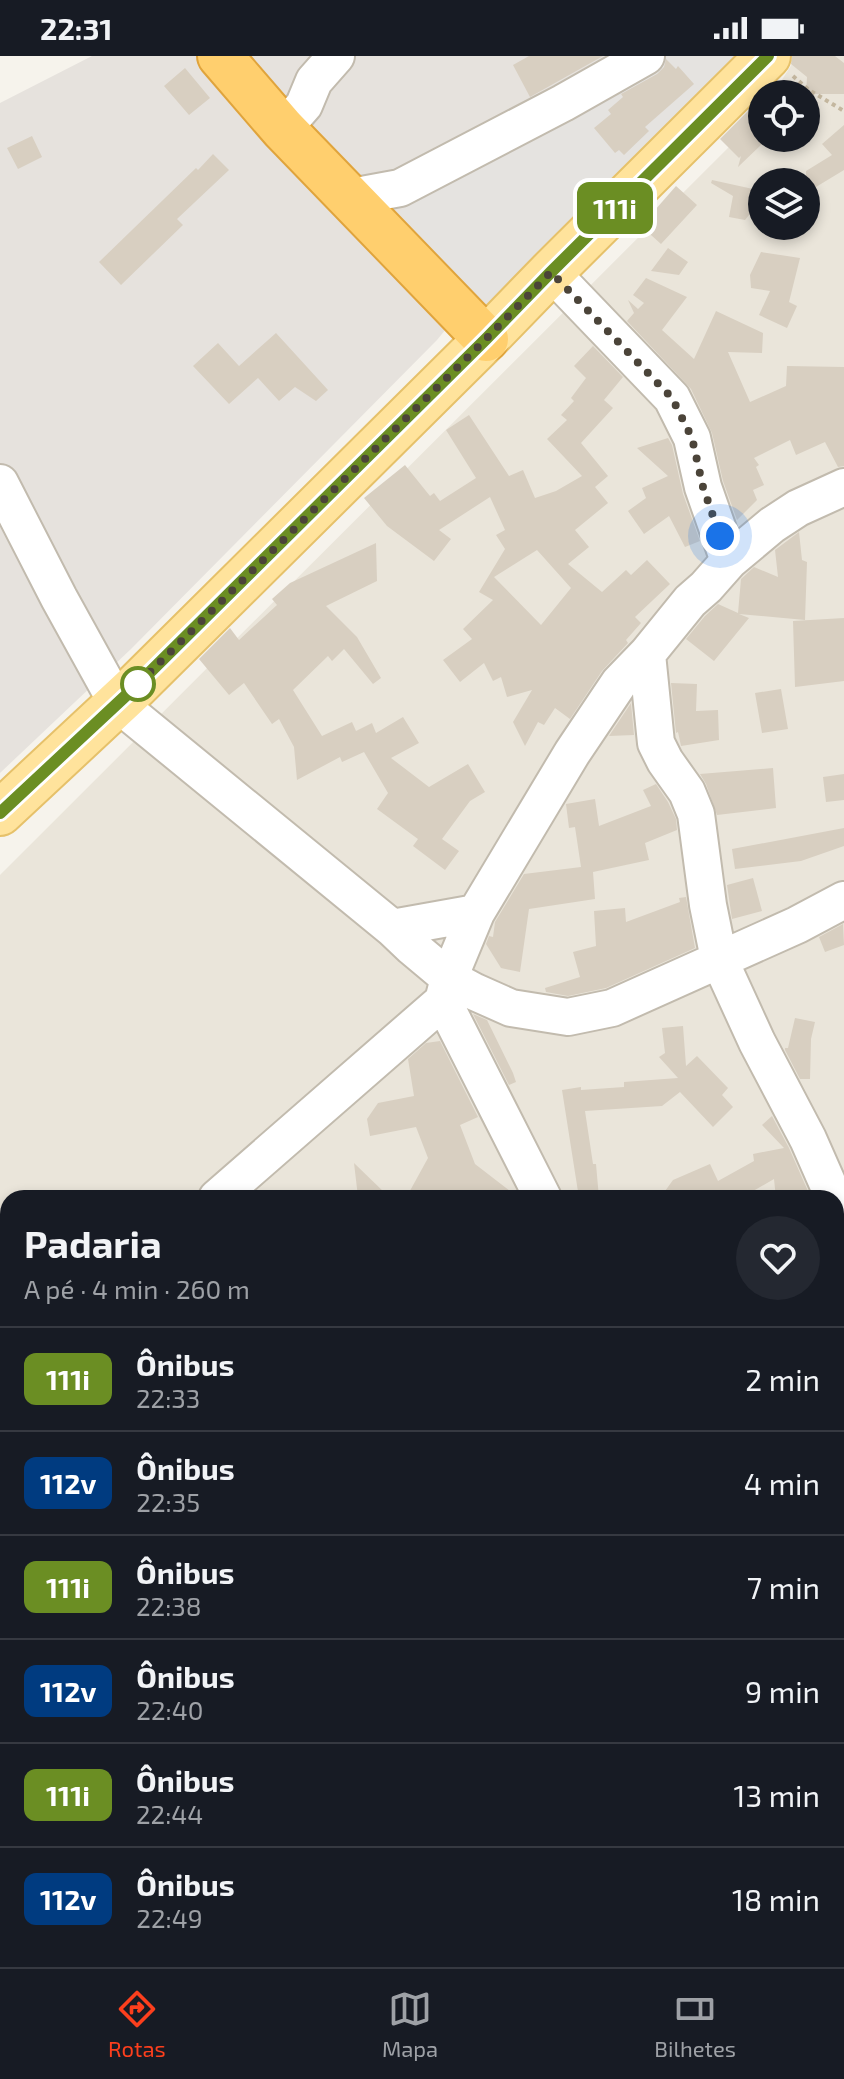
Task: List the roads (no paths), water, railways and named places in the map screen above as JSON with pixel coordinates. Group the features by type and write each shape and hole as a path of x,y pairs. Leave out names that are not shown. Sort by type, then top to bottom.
{"highway":[{"path":"220,56 283,129 486,339"}],"main road":[{"path":"0,813 117,703 551,272 779,64"}],"street":[{"path":"283,129 304,105 314,81 336,56"},
{"path":"351,197 400,188 646,56"},
{"path":"400,188 399,227 404,253"},
{"path":"551,272 672,398 692,438 703,487 729,561"},
{"path":"0,483 117,703 392,928 446,989 539,1190"},
{"path":"226,1190 446,989 476,913 572,753 619,683 690,601 729,561 772,525 798,508 844,487"},
{"path":"647,654 656,743 687,792 696,814 708,905 719,959 831,1190"},
{"path":"446,989 511,1008 568,1017 612,1008 797,925 844,900"},
{"path":"392,928 476,913"}]}
